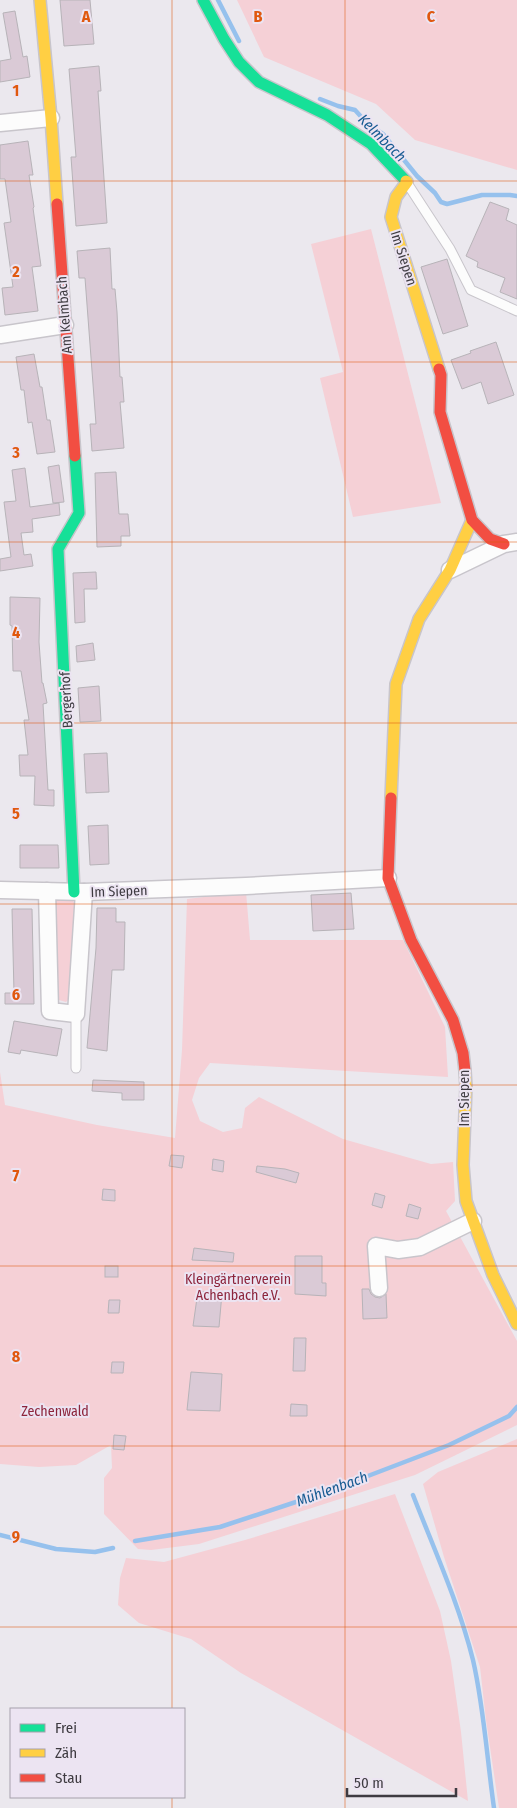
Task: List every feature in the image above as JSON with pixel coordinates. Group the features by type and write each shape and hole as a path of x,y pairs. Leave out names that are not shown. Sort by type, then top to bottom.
{"street":[{"name":"Am Kelmbach","path":"40,0 51,118 64,325 79,513"},
{"path":"204,0 224,39 239,62 259,82 327,115 371,144 407,182"},
{"path":"0,123 51,118"},
{"name":"Im Siepen","path":"407,182 396,197 391,217 441,375 440,412 472,520 490,539 511,543"},
{"path":"0,335 64,325"},
{"name":"Bergerhof","path":"76,1014 79,892 58,549 79,513"},
{"name":"Im Siepen","path":"472,520 450,570 419,619 396,684 388,878 411,940 453,1020 463,1054 466,1087 463,1165 466,1201 493,1276 517,1324"},
{"name":"Im Siepen","path":"450,570 511,543"},
{"name":"Im Siepen","path":"0,890 79,892 246,886 388,878"},
{"path":"47,891 50,1011 76,1014"},
{"path":"379,1288 376,1246 398,1250 420,1246 473,1221"}],"lane":[{"path":"407,182 450,249 471,290 517,311"},
{"path":"76,1014 76,1068"}],"green space":[{"path":"237,0 517,0 517,170 415,140 376,104 264,57"},
{"path":"371,229 441,503 353,517 320,378 343,372 311,244"},
{"path":"246,892 250,940 403,940 445,1027 448,1077 210,1063 199,1078 192,1100 200,1121 223,1132 242,1128 245,1108 259,1097 343,1139 431,1164 453,1162 455,1201 446,1211 517,1341 517,1425 415,1475 199,1544 151,1550 138,1549 104,1514 104,1478 112,1468 111,1445 76,1465 39,1467 0,1464 0,1072 5,1105 97,1125 175,1138 182,1050 187,899"},
{"path":"60,899 73,901 77,907 71,997 66,1002 59,1000 56,995 54,902"},
{"path":"517,1439 517,1808 499,1808 480,1667 444,1557 423,1484 438,1472"},
{"path":"395,1494 440,1611 451,1661 468,1801 241,1673 191,1639 139,1623 118,1605 120,1578 126,1558 164,1562 245,1540"}],"building":[{"path":"60,0 90,0 94,44 64,46"},
{"path":"15,11 23,57 27,56 30,77 0,82 0,61 11,59 3,13"},
{"path":"99,66 101,91 98,91 107,223 76,226 71,157 76,157 69,69"},
{"path":"28,141 33,175 29,175 41,266 32,267 38,311 5,315 2,288 13,287 4,223 11,222 5,179 0,179 0,145"},
{"path":"490,202 509,209 506,220 517,225 517,299 500,292 505,278 477,267 478,262 466,256"},
{"path":"110,248 112,289 115,289 117,312 120,377 122,377 124,402 120,402 124,448 92,451 90,424 96,424 85,278 79,278 77,251"},
{"path":"447,259 468,326 443,334 421,267"},
{"path":"496,342 514,395 488,404 481,382 462,389 451,360"},
{"path":"34,354 47,420 50,420 55,452 37,454 32,422 28,423 24,390 21,390 16,357"},
{"path":"59,465 64,502 53,503 48,467"},
{"path":"25,468 30,507 59,503 60,515 32,519 33,532 21,533 24,555 31,554 33,566 0,571 0,559 11,557 4,502 16,501 12,470"},
{"path":"116,472 119,514 128,514 130,536 121,536 121,546 97,547 95,473"},
{"path":"96,572 97,589 84,589 85,622 75,623 73,573"},
{"path":"10,597 40,598 39,642 42,683 47,703 43,704 48,790 54,790 54,806 34,805 35,776 20,776 19,755 28,755 24,720 29,720 21,671 13,671"},
{"path":"93,643 95,660 77,662 76,646"},
{"path":"99,686 101,721 80,722 78,688"},
{"path":"107,753 109,792 86,793 84,754"},
{"path":"108,825 109,864 90,865 88,826"},
{"path":"20,845 58,845 59,868 20,868"},
{"path":"351,893 354,929 313,931 311,895"},
{"path":"97,908 116,908 116,922 125,922 124,970 112,970 107,1051 87,1048 96,948"},
{"path":"12,909 32,909 34,1004 5,1004 5,993 14,993"},
{"path":"14,1021 62,1029 57,1056 21,1050 20,1054 8,1052"},
{"path":"93,1080 144,1082 144,1100 122,1100 122,1093 92,1091"},
{"path":"171,1155 184,1156 182,1168 169,1166"},
{"path":"213,1159 224,1161 223,1172 212,1170"},
{"path":"257,1166 285,1169 299,1173 296,1183 256,1172"},
{"path":"103,1189 115,1190 115,1201 102,1200"},
{"path":"375,1193 385,1196 382,1208 372,1205"},
{"path":"409,1204 421,1208 418,1219 406,1216"},
{"path":"194,1248 234,1253 233,1262 192,1260"},
{"path":"295,1256 322,1256 322,1283 326,1283 326,1296 295,1294"},
{"path":"105,1266 118,1266 118,1277 105,1277"},
{"path":"362,1289 369,1289 375,1297 380,1298 386,1294 387,1318 363,1319"},
{"path":"198,1291 222,1293 219,1327 193,1326"},
{"path":"109,1300 120,1300 119,1313 108,1313"},
{"path":"294,1338 306,1338 305,1371 293,1371"},
{"path":"112,1362 124,1362 123,1373 111,1373"},
{"path":"191,1372 222,1374 220,1411 187,1410"},
{"path":"291,1404 307,1405 307,1416 290,1416"},
{"path":"114,1435 126,1436 124,1450 113,1449"}],"waterway":[{"name":"Kelmbach","path":"218,0 239,41"},
{"name":"Kelmbach","path":"320,99 355,110 365,121 383,134 441,202 447,204 482,195 517,196"},
{"name":"Mühlenbach","path":"135,1541 220,1527 326,1492 449,1445 509,1416 517,1407"},
{"path":"413,1495 453,1597 473,1660 483,1715 494,1808"},
{"name":"Mühlenbach","path":"0,1535 56,1549 95,1552 113,1548"}],"traffic: fast":[{"path":"203,0 239,62 259,82 327,115 371,144 406,181"},
{"path":"74,892 58,549 79,513 75,456"}],"traffic: slow":[{"path":"40,0 57,204"},
{"path":"406,181 396,197 391,217 439,369"},
{"path":"391,798 396,684 419,619 450,570 472,520"},
{"path":"465,1071 463,1165 466,1201 493,1275 517,1324"}],"traffic: jam":[{"path":"57,204 75,456"},
{"path":"439,369 441,375 440,412 472,520 490,539 504,544"},
{"path":"391,798 388,878 411,940 453,1020 463,1053 465,1071"}],"park label":[{"name":"Kleingärtnerverein Achenbach e.V.","path":"238,1288"},
{"name":"Zechenwald","path":"55,1411"}]}
